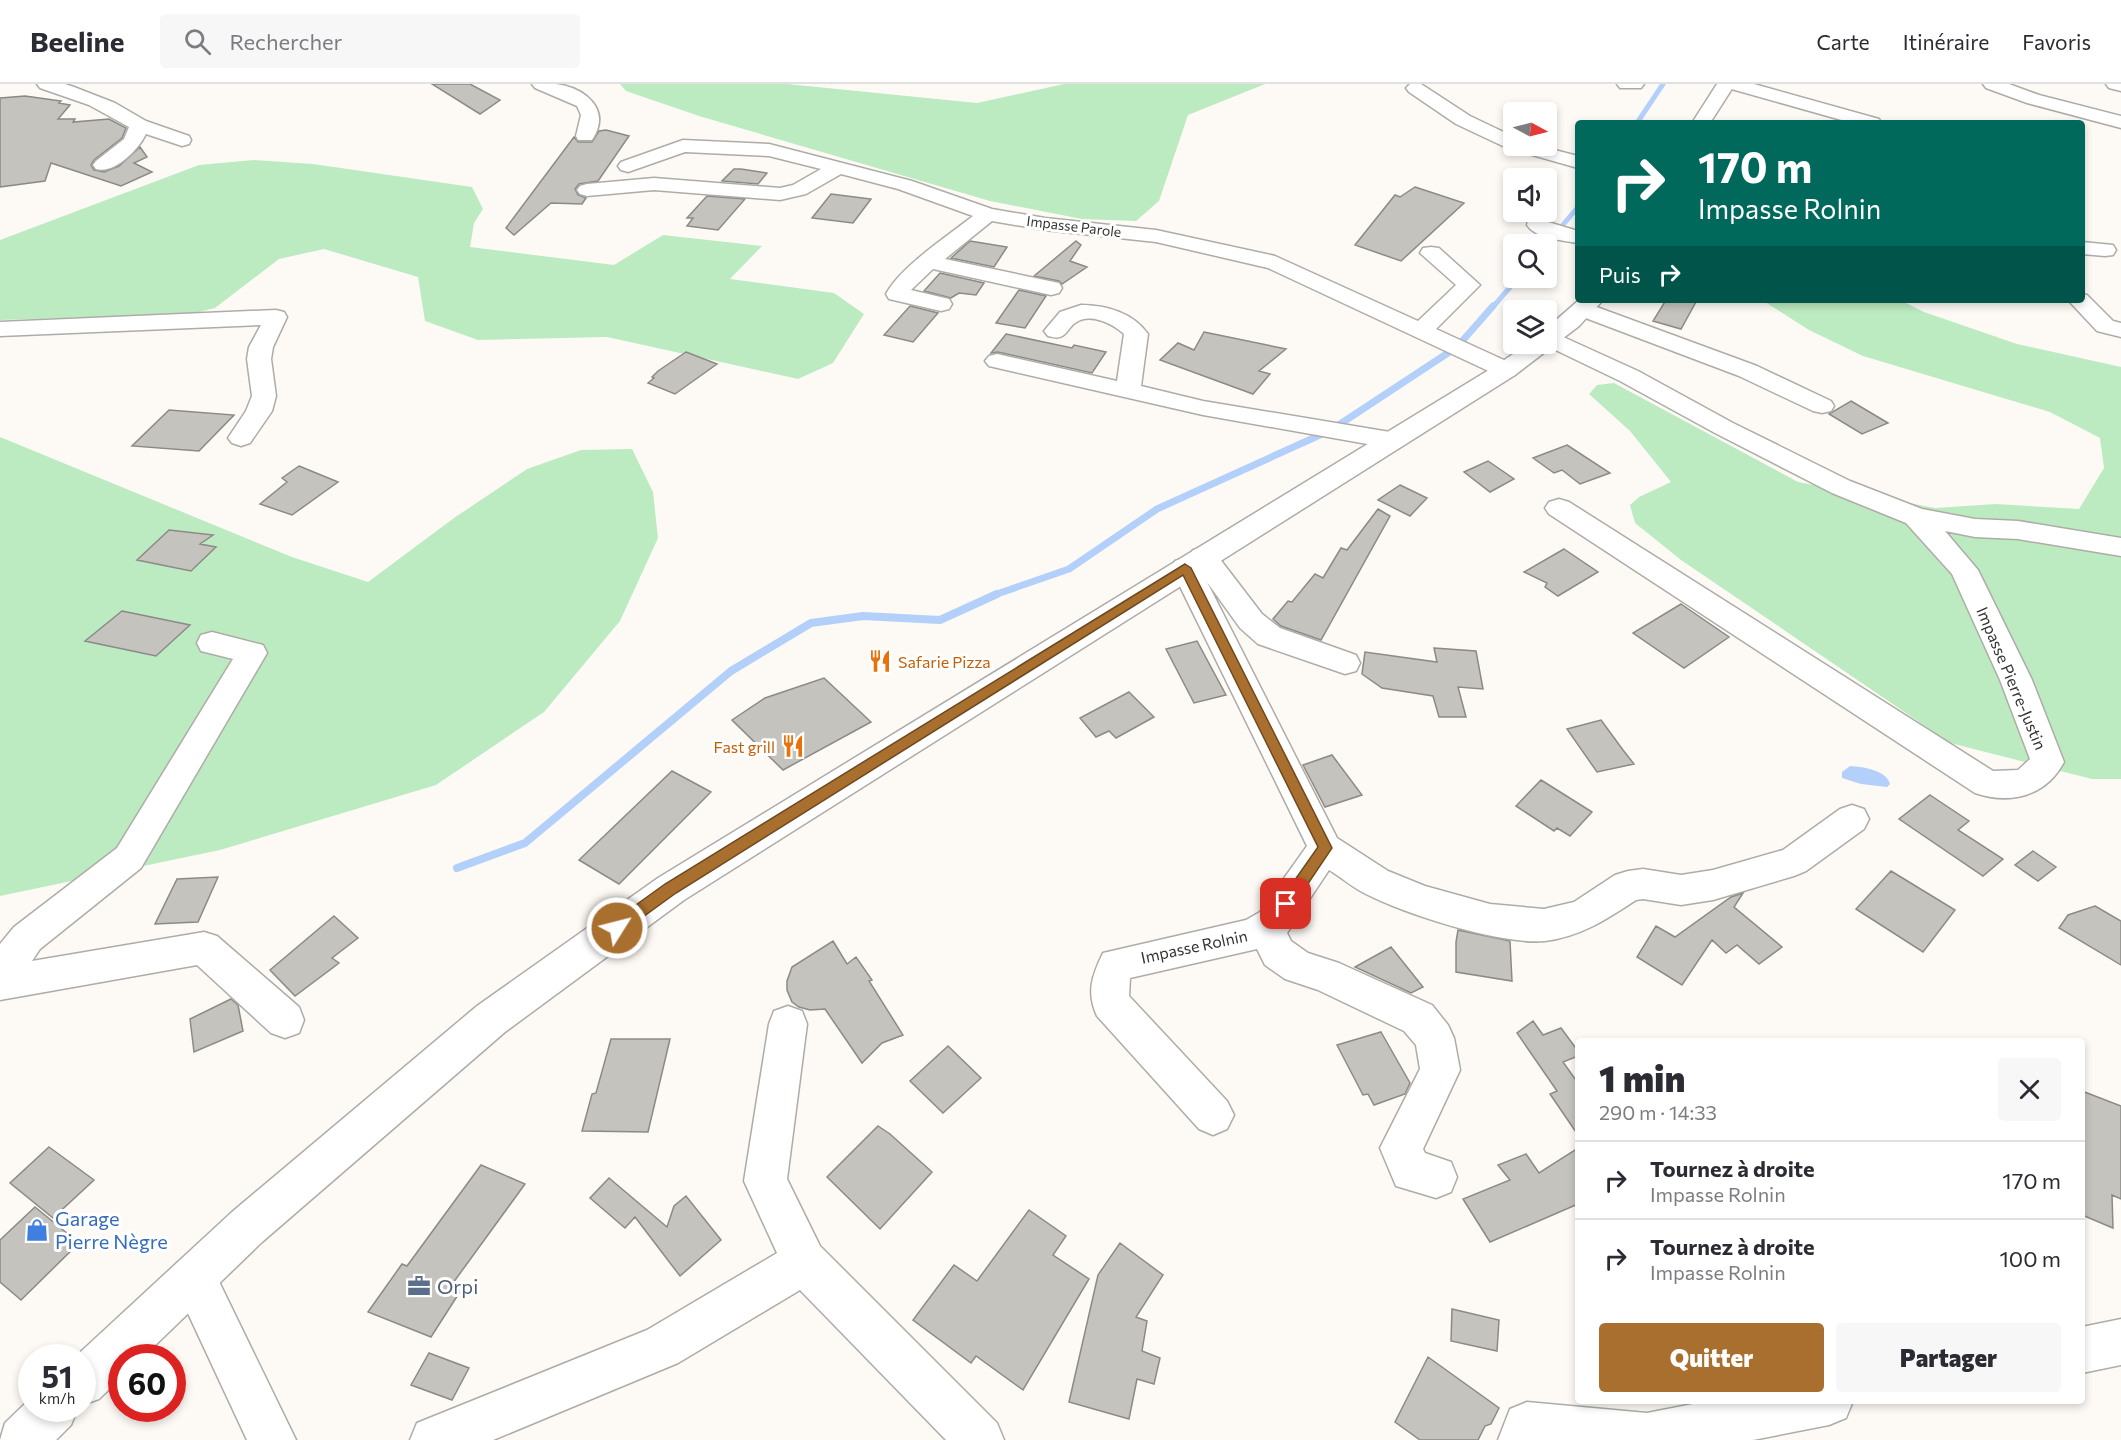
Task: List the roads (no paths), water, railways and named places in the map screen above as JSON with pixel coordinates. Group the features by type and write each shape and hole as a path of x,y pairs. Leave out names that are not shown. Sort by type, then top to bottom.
{"street":[{"path":"46,84 102,105 134,120 139,125 182,140"},
{"path":"541,84 580,99 587,105 591,113 585,135"},
{"path":"1626,84 1635,84"},
{"path":"1703,120 1726,84"},
{"path":"1734,84 1861,120"},
{"path":"1992,84 2033,99 2121,122"},
{"path":"2115,84 2121,86"},
{"path":"1415,88 1463,120 1503,139"},
{"path":"103,165 128,147 139,135 139,125"},
{"name":"Impasse Parole","path":"628,166 682,146 769,150 905,185 988,214 1045,224 1156,236 1275,263 1438,333 1506,370"},
{"path":"1556,156 1575,161"},
{"path":"587,190 623,184 654,184 780,194 799,190 840,167"},
{"path":"940,304 897,294 928,262 988,214"},
{"path":"1538,222 1537,225 1565,235"},
{"path":"2085,248 2104,250"},
{"path":"1431,253 1469,285 1438,333"},
{"path":"928,262 1051,288"},
{"path":"2082,303 2105,326 2121,330"},
{"path":"1557,331 1588,304 1748,371 1822,406"},
{"path":"1056,331 1064,320 1076,313 1090,313 1113,318 1132,326 1136,333 1128,391"},
{"path":"0,329 276,317 261,347 259,359 264,396 259,411 241,438"},
{"name":"Impasse Pierre-Justin","path":"1557,346 1629,376 1841,488 1916,517 1964,570 2016,680 2048,762 2026,783 1988,784 1558,508"},
{"path":"96,1369 247,1227 491,1019 670,889 1506,370 1528,354"},
{"path":"997,361 1203,408 1390,440"},
{"path":"1916,517 1975,528 2018,531 2121,547"},
{"path":"1194,563 1251,621 1269,636 1346,663"},
{"path":"1194,563 1325,848 1375,882 1420,900 1490,920 1544,925 1582,916 1628,886 1644,884 1681,890 1713,885 1794,861 1852,819"},
{"path":"0,974 27,938 129,858 252,653 212,643"},
{"name":"Impasse Rolnin","path":"1213,1115 1111,1004 1108,992 1110,978 1116,965 1134,959 1254,934 1273,923 1325,848"},
{"path":"1266,927 1278,953 1298,968 1326,975 1418,1018 1434,1038 1440,1070 1401,1148 1411,1171 1436,1177"},
{"path":"0,983 204,948 285,1020"},
{"path":"788,1024 765,1180 804,1262 980,1440"},
{"path":"434,1440 662,1347 804,1262"},
{"path":"194,1279 272,1440"},
{"path":"2085,1349 2121,1342"},
{"path":"1522,1440 1527,1426 1647,1437 1814,1404"},
{"path":"0,1434 38,1422"}],"water":[{"path":"1850,766 1879,772 1888,779 1890,784 1887,787 1861,784 1842,778 1842,772"}],"waterway":[{"path":"1639,120 1663,84"},
{"path":"1555,234 1575,211"},
{"path":"1492,308 1509,288"},
{"path":"994,595 1069,569 1157,509 1331,430 1457,347 1493,306"},
{"path":"457,868 525,843 731,671 811,623 863,616 940,620 997,594"}],"place":[{"name":"Safarie Pizza","path":"880,661"},
{"name":"Fast grill","path":"793,746"},
{"name":"Garage Pierre Nègre","path":"37,1230"},
{"name":"Orpi","path":"419,1286"}]}
